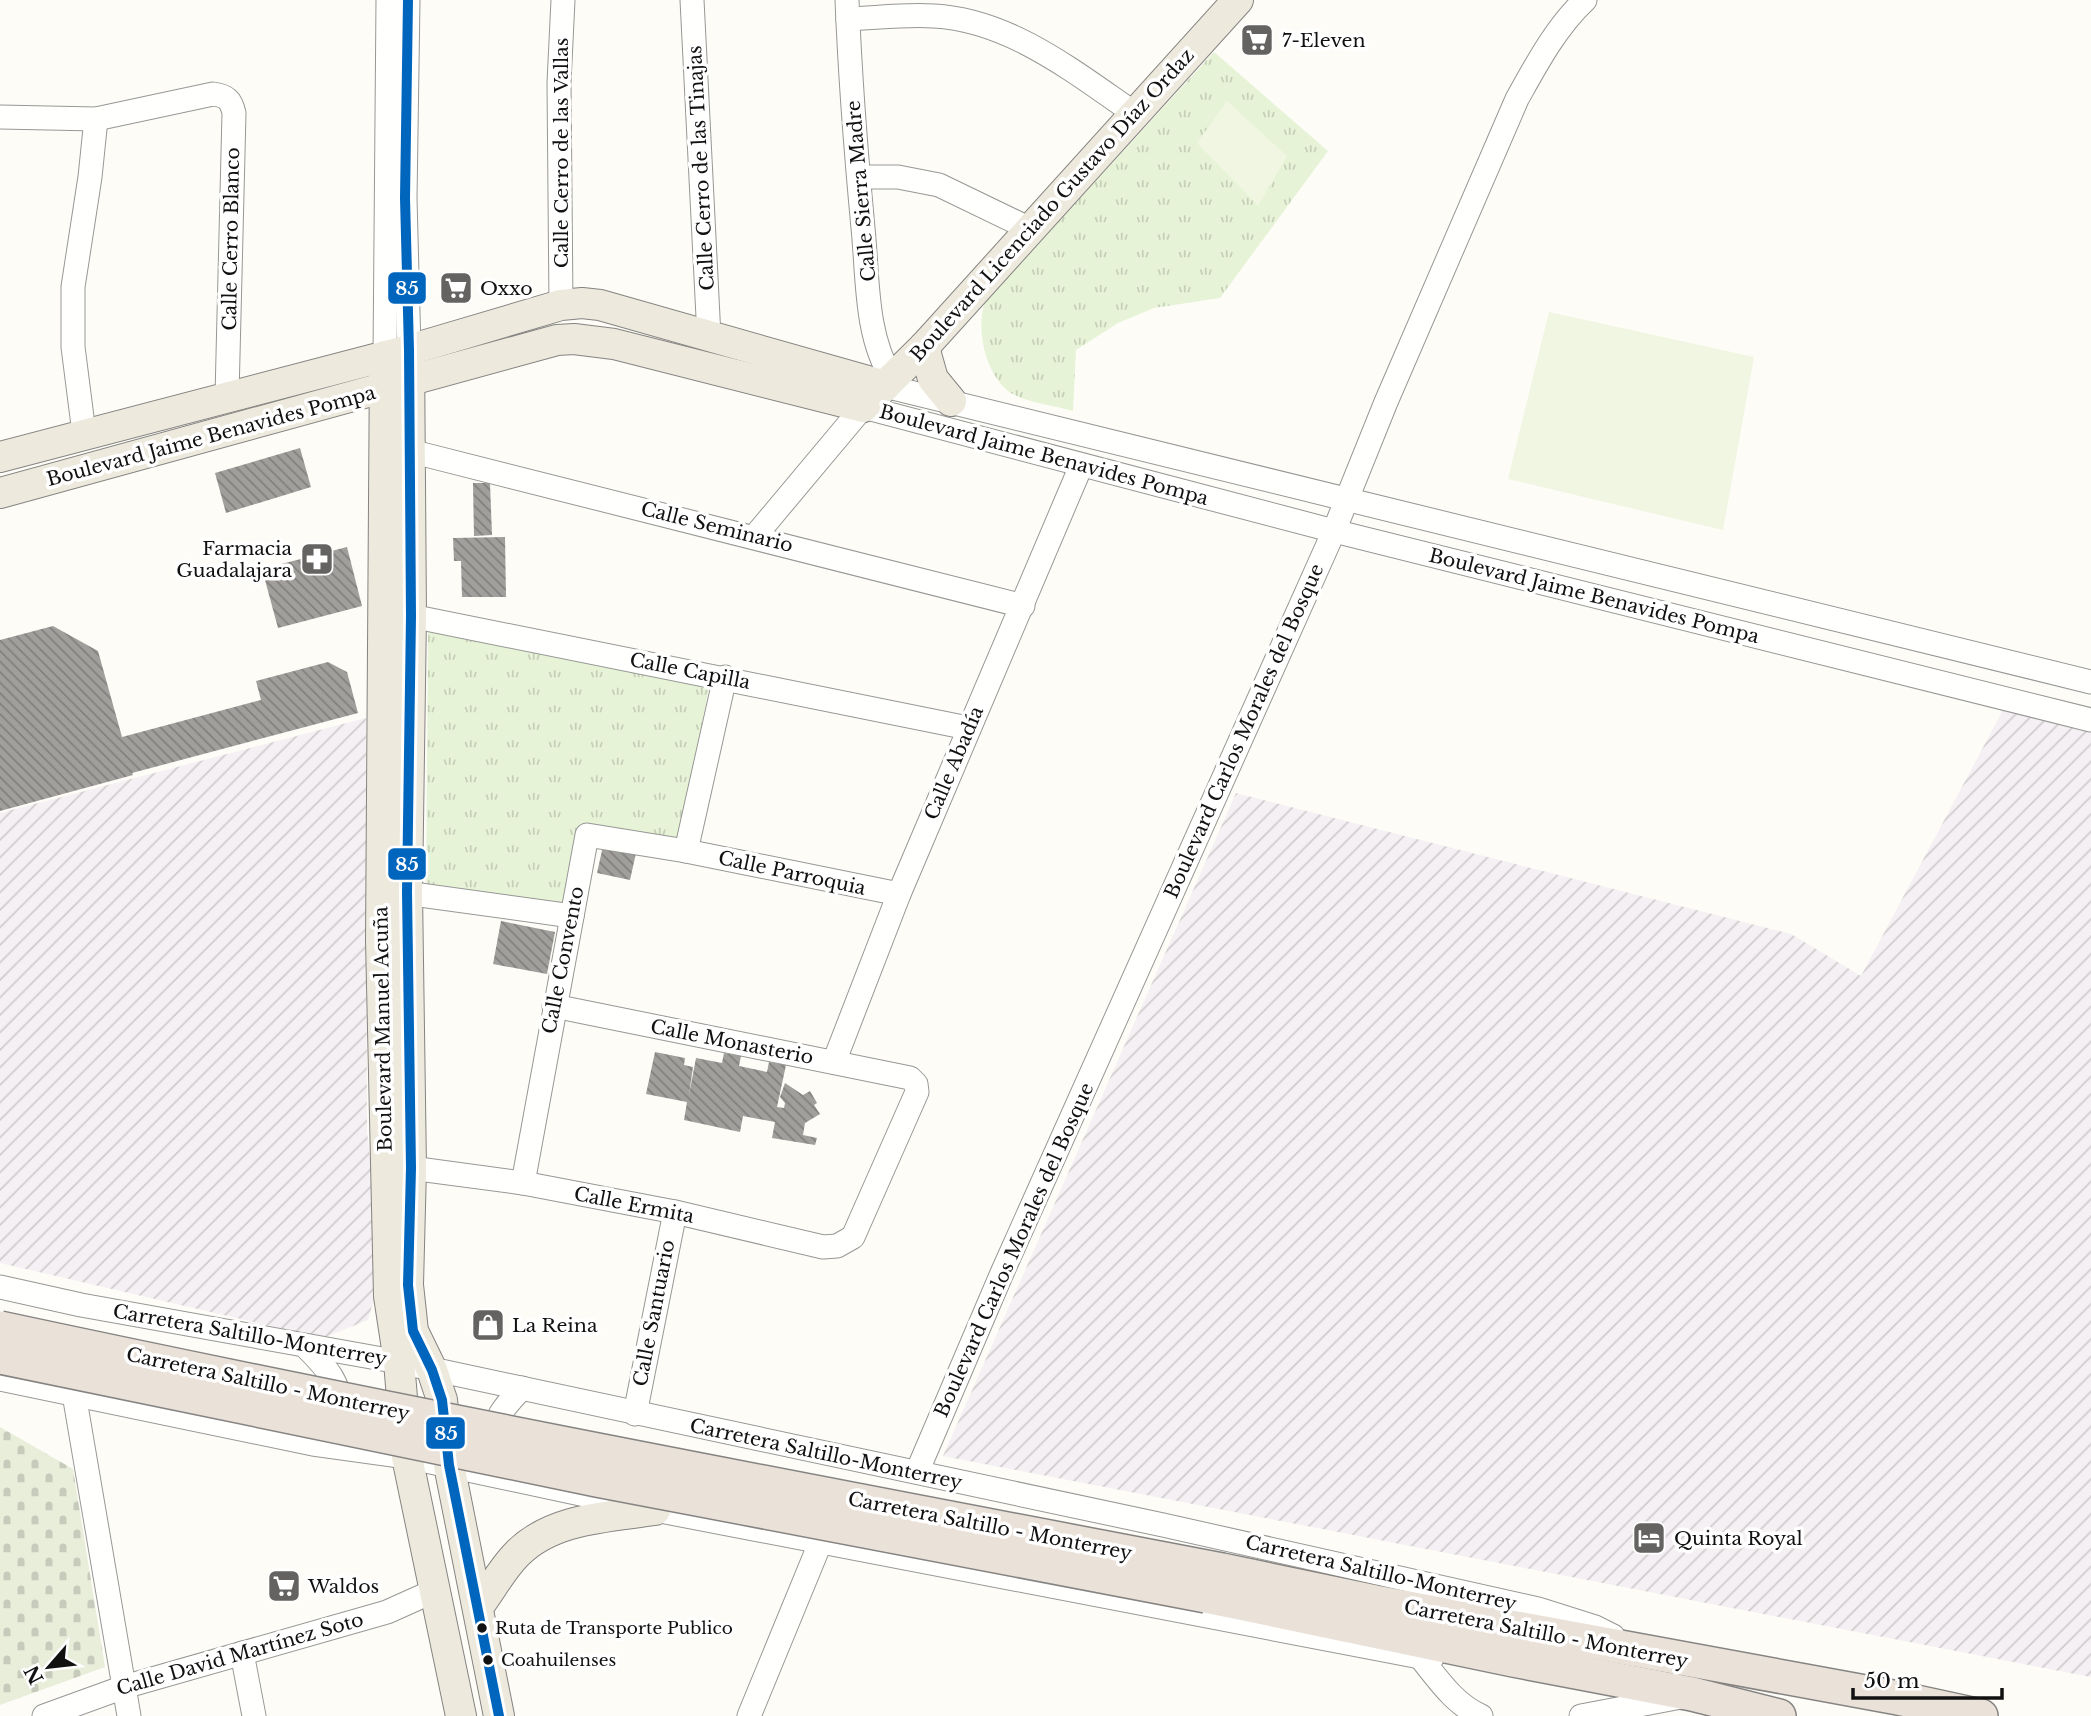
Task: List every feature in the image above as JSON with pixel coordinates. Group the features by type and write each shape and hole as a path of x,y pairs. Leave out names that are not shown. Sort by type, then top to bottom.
{"highway":[{"name":"Carretera Saltillo - Monterrey","path":"0,1328 616,1454 1214,1583 1513,1660 1692,1694 1779,1716"},
{"name":"Carretera Saltillo - Monterrey","path":"0,1357 597,1480 1214,1583 1375,1602 1898,1698 1981,1716"}],"main road":[{"name":"Boulevard Licenciado Gustavo Díaz Ordaz","path":"863,407 924,347 1234,2"},
{"name":"Boulevard Jaime Benavides Pompa","path":"0,457 397,353 561,305 582,303 600,305 709,337 889,382"},
{"name":"Boulevard Jaime Benavides Pompa","path":"0,493 534,346 574,339 614,344 863,407"},
{"path":"924,347 933,379 951,401"},
{"name":"Boulevard Manuel Acuña","path":"397,353 395,891 398,1161 413,1331 432,1370 442,1400 449,1465 499,1716"},
{"name":"Boulevard Manuel Acuña","path":"395,891 411,616 410,451 396,386"},
{"path":"0,478 12,468 71,437"},
{"name":"Boulevard Manuel Acuña","path":"398,1161 389,1296 399,1362 407,1457 461,1716"},
{"path":"478,1607 517,1555 539,1537 565,1525 655,1510"}],"street":[{"name":"Boulevard Manuel Acuña","path":"388,0 397,353"},
{"name":"Boulevard Manuel Acuña","path":"397,353 405,210 408,0"},
{"name":"Calle Cerro de las Vallas","path":"561,305 559,72 563,0"},
{"name":"Calle Cerro de las Tinajas","path":"692,0 709,337"},
{"name":"Boulevard Carlos Morales del Bosque","path":"917,1472 1008,1261 1334,531 1346,497 1517,99 1540,57 1585,0"},
{"path":"847,10 934,16 987,26 1042,52 1134,113"},
{"name":"Calle Sierra Madre","path":"847,10 872,323 877,349 889,382"},
{"name":"Calle Cerro Blanco","path":"96,119 213,94 229,99 234,113 227,397"},
{"path":"0,117 96,119 72,299 71,437"},
{"path":"859,177 898,177 939,185 1030,229"},
{"name":"Boulevard Jaime Benavides Pompa","path":"889,382 951,401 2091,682"},
{"name":"Boulevard Jaime Benavides Pompa","path":"863,407 1334,531 2091,720"},
{"path":"755,536 863,407"},
{"name":"Calle Seminario","path":"410,451 755,536 1023,606"},
{"name":"Calle Abadía","path":"834,1062 899,894 1081,466"},
{"name":"Calle Capilla","path":"411,616 968,728"},
{"path":"686,851 725,677"},
{"name":"Calle Convento","path":"523,1183 587,835 686,851"},
{"name":"Calle Parroquia","path":"686,851 899,894"},
{"path":"395,891 572,916"},
{"name":"Calle Monasterio","path":"554,1006 910,1078 916,1084 917,1092 853,1237"},
{"name":"Calle Ermita","path":"398,1161 675,1212 823,1247 837,1246 853,1237"},
{"name":"Calle Santuario","path":"635,1414 675,1212"},
{"name":"Carretera Saltillo-Monterrey","path":"0,1287 81,1305 399,1362 917,1472 1538,1609 1595,1627 1644,1652"},
{"path":"306,1347 333,1378 341,1406 339,1418 334,1425 313,1444"},
{"path":"0,1379 313,1444 449,1465 511,1481 655,1510 1420,1657 1513,1660"},
{"path":"511,1481 495,1450 495,1423 499,1414 522,1388"},
{"path":"74,1394 129,1716"},
{"path":"749,1716 821,1541"},
{"name":"Calle David Martínez Soto","path":"44,1716 124,1687 387,1612 436,1590"},
{"path":"242,1653 254,1716"},
{"path":"1420,1657 1454,1698 1480,1716"},
{"path":"1581,1716 1692,1694"}],"shaded area":[{"path":"2003,710 2091,732 2091,1677 943,1456 1236,793 1791,934 1861,976"},
{"path":"366,718 367,1131 382,1272 368,1320 323,1338 0,1263 0,813"}],"green space":[{"path":"1214,52 1328,151 1220,298 1154,308 1118,323 1076,350 1073,411 1015,395 997,378 985,353 981,326 985,302"},
{"path":"1227,101 1287,156 1258,206 1197,143"},
{"path":"1549,312 1754,357 1723,530 1508,479"},
{"path":"428,632 709,687 680,838 581,824 565,908 426,885"},
{"path":"0,1427 73,1469 105,1667 0,1705"}],"building":[{"path":"300,448 311,487 226,513 215,473"},
{"path":"473,483 490,483 492,535 474,536"},
{"path":"505,537 506,597 462,597 461,561 454,561 453,538"},
{"path":"347,547 362,606 278,628 262,569"},
{"path":"53,626 98,651 122,737 261,700 256,681 328,662 347,672 358,713 0,811 0,640"},
{"path":"603,846 636,853 630,880 597,873"},
{"path":"501,921 555,932 547,974 493,964"},
{"path":"655,1052 685,1058 684,1065 693,1067 689,1095 696,1058 722,1063 724,1053 741,1056 739,1066 767,1072 769,1062 786,1065 777,1107 784,1108 785,1103 780,1097 785,1083 803,1095 810,1091 820,1114 805,1123 803,1135 817,1138 815,1145 772,1138 775,1122 743,1116 740,1132 684,1120 687,1102 646,1094"}],"transit line":[{"name":"85","path":"408,0 405,198 411,616 407,892 411,1168 408,1285 413,1331 432,1370 442,1400 449,1465 499,1716"}],"place":[{"name":"7-Eleven","path":"1257,40"},
{"name":"Oxxo","path":"456,288"},
{"name":"Farmacia Guadalajara","path":"317,559"},
{"name":"La Reina","path":"488,1325"},
{"name":"Quinta Royal","path":"1649,1538"},
{"name":"Waldos","path":"284,1586"},
{"name":"Ruta de Transporte Publico","path":"482,1628"},
{"name":"Coahuilenses","path":"488,1660"}]}
